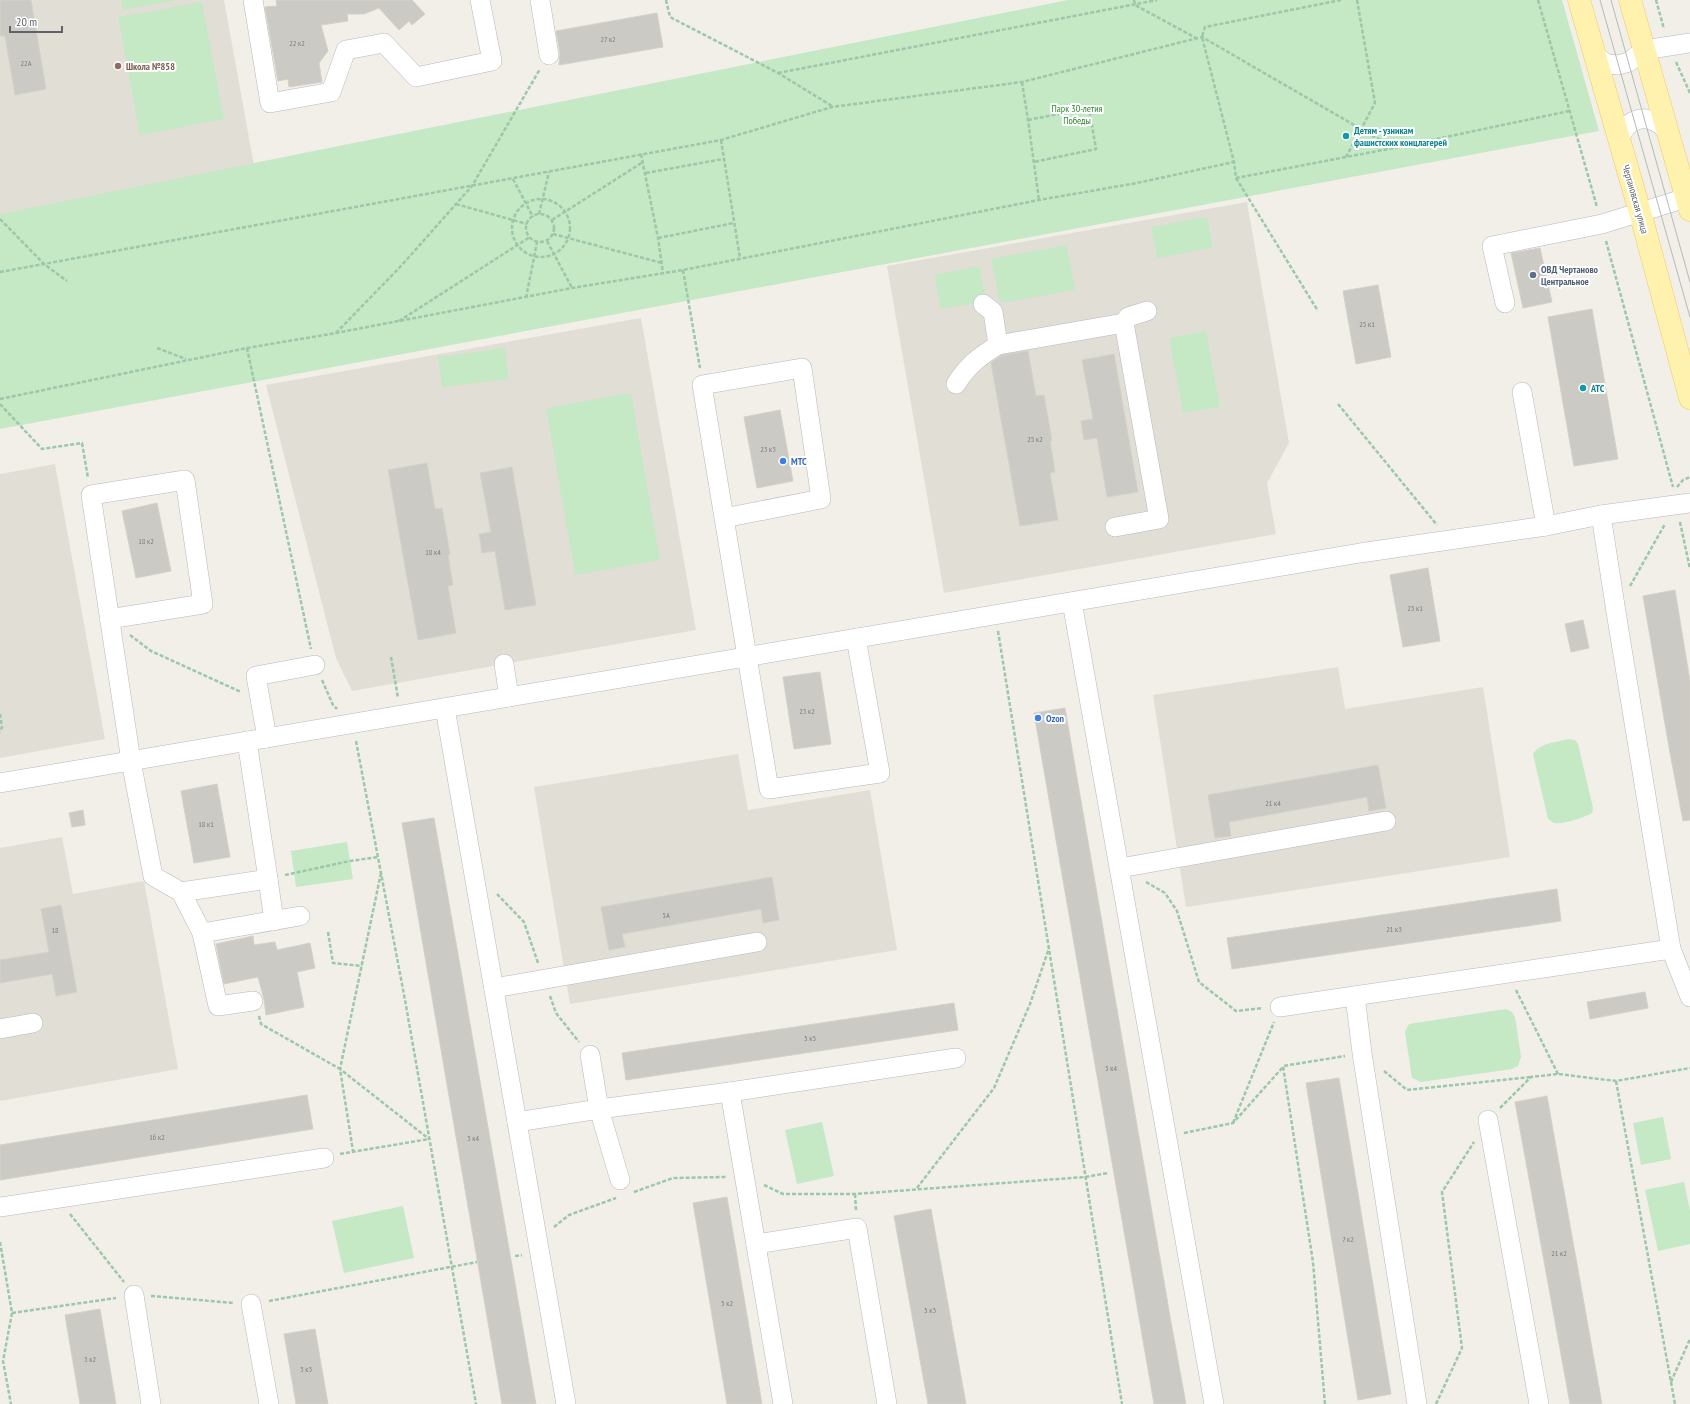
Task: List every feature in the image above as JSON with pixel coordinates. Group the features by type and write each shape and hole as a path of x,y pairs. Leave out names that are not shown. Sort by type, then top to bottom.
{"main road":[{"name":"Чертановская улица","path":"1579,0 1640,212 1690,398"},
{"path":"1630,0 1688,204"}],"street":[{"path":"253,0 270,103 331,92 346,50 384,43 416,77 492,61 480,0"},
{"path":"540,0 549,55"},
{"path":"1595,56 1607,64 1618,65 1629,62 1644,50 1690,43"},
{"path":"1619,141 1626,126 1634,121 1644,118 1653,120 1666,130"},
{"path":"1505,303 1492,246 1602,224 1640,212 1688,204"},
{"path":"992,307 998,345"},
{"path":"1115,527 1158,519 1124,323 1128,317 1147,311"},
{"path":"956,384 971,364 983,354 998,345 1124,323"},
{"path":"724,518 821,499 802,368 702,385 724,518 769,789 880,773 856,638"},
{"path":"1522,392 1546,526"},
{"path":"109,619 203,604 185,480 91,495 109,619 131,761 153,876 182,892 202,933 218,1006 253,1001"},
{"path":"0,784 510,696 1372,551 1449,541 1546,526 1601,515 1683,504"},
{"path":"1601,515 1671,949 1690,997"},
{"path":"1072,602 1214,1404"},
{"path":"504,664 510,696"},
{"path":"267,738 256,676 315,665"},
{"path":"445,708 566,1404"},
{"path":"247,741 274,921"},
{"path":"1120,868 1386,821"},
{"path":"182,892 268,879"},
{"path":"202,933 300,916"},
{"path":"494,988 757,942"},
{"path":"1280,1007 1671,949"},
{"path":"1355,996 1362,1053 1417,1404"},
{"path":"0,1029 33,1023"},
{"path":"590,1055 599,1109 623,1190"},
{"path":"517,1122 956,1058"},
{"path":"730,1092 783,1404"},
{"path":"1488,1120 1539,1404"},
{"path":"0,1207 324,1158"},
{"path":"756,1244 857,1228 887,1404"},
{"path":"134,1295 151,1404"},
{"path":"251,1304 269,1404"}],"path":[{"path":"666,0 670,17 778,73 832,107"},
{"path":"1134,0 1136,4 1196,38"},
{"path":"778,73 1156,0"},
{"path":"1318,311 1236,178 1234,162 1202,38 1205,27 1341,0"},
{"path":"1346,157 1375,103 1357,0"},
{"path":"1538,0 1602,224 1673,490 1683,480 1690,478"},
{"path":"0,272 721,140 832,107 1022,82 1196,38 1202,38 1394,148"},
{"path":"336,333 401,266 472,186 549,55"},
{"path":"1022,82 1039,200"},
{"path":"1028,120 1089,108 1096,149 1034,162"},
{"path":"1236,178 1394,148 1569,111"},
{"path":"721,140 740,258"},
{"path":"641,154 646,173 663,273"},
{"path":"646,173 723,159"},
{"path":"552,220 643,162"},
{"path":"0,399 247,348 397,322 572,288 683,270 1039,200 1137,184 1234,162"},
{"path":"539,214 549,172"},
{"path":"513,179 533,216"},
{"path":"543,198 553,201 566,211 570,218 571,227 569,238 561,250 546,257 534,256 522,251 517,245 513,237 513,220 516,212 526,203 543,198"},
{"path":"456,204 527,224"},
{"path":"539,214 552,220 554,229 553,234 546,241 537,242 530,237 526,228 533,216 539,214"},
{"path":"0,219 44,264 67,280"},
{"path":"658,238 735,223"},
{"path":"553,234 662,263"},
{"path":"397,322 530,237"},
{"path":"546,241 572,288"},
{"path":"526,298 537,242"},
{"path":"683,270 696,346"},
{"path":"157,348 186,360"},
{"path":"247,348 315,665 333,705 352,724 406,1000 476,1404"},
{"path":"0,404 42,449 82,443 91,495"},
{"path":"1338,404 1449,541"},
{"path":"1683,504 1690,569"},
{"path":"1616,612 1683,504"},
{"path":"996,615 1122,1404"},
{"path":"109,619 151,651 240,691 262,711"},
{"path":"391,657 398,698"},
{"path":"0,714 2,727 0,732"},
{"path":"268,879 350,860 378,857"},
{"path":"1120,868 1130,869 1146,882 1165,893 1177,911 1199,982 1236,1011 1280,1007 1233,1123"},
{"path":"353,1151 340,1069 381,871"},
{"path":"328,932 333,963 362,966"},
{"path":"917,1189 994,1088 1030,1004 1049,947"},
{"path":"253,1001 261,1024 340,1069 429,1139"},
{"path":"1523,1002 1558,1074"},
{"path":"1167,1136 1233,1123 1283,1066 1362,1053"},
{"path":"1283,1066 1313,1262 1325,1404"},
{"path":"1406,1090 1558,1074 1616,1081 1690,1068"},
{"path":"1436,1404 1462,1348 1442,1192 1488,1120 1531,1077"},
{"path":"1616,1081 1675,1404"},
{"path":"324,1158 353,1151 429,1139"},
{"path":"569,1215 623,1190 673,1178 744,1177 783,1194 855,1194 1086,1177 1108,1173"},
{"path":"58,1199 134,1295"},
{"path":"0,1242 12,1313 4,1361 11,1404"},
{"path":"12,1313 134,1295 251,1304 477,1262"},
{"path":"1671,1382 1690,1339"}],"shaded area":[{"name":"Школа №858","path":"0,0 224,0 261,204 0,226"},
{"path":"1247,202 1289,443 1267,483 1276,534 944,593 887,266"},
{"path":"641,318 696,630 352,691 336,658 266,385"},
{"path":"55,464 105,739 0,758 0,474"},
{"path":"1338,667 1345,709 1483,687 1510,857 1186,907 1153,695"},
{"path":"738,754 748,810 870,790 897,950 570,1004 534,787"},
{"path":"62,837 73,894 144,881 178,1069 0,1101 0,848"}],"green space":[{"path":"121,0 178,0 123,10"},
{"name":"Парк 30-летия Победы","path":"1068,0 1562,0 1599,131 0,429 0,214"},
{"path":"202,2 224,119 140,135 118,17"},
{"path":"1207,217 1213,248 1157,258 1151,227"},
{"path":"1067,245 1075,290 1000,303 991,259"},
{"path":"979,266 986,301 941,309 934,275"},
{"path":"1206,331 1220,407 1183,413 1169,338"},
{"path":"505,348 509,379 442,387 438,357"},
{"path":"631,393 660,560 575,575 546,408"},
{"path":"1569,739 1575,740 1578,744 1593,808 1592,813 1585,817 1568,822 1554,823 1548,819 1533,754 1544,745"},
{"path":"347,842 353,879 296,887 291,851"},
{"path":"1506,1009 1512,1012 1515,1017 1521,1057 1518,1066 1512,1069 1421,1082 1412,1078 1405,1032 1409,1024"},
{"path":"1663,1117 1671,1159 1641,1165 1633,1123"},
{"path":"822,1122 834,1176 797,1184 785,1130"},
{"path":"1684,1182 1690,1211 1690,1244 1658,1251 1645,1190"},
{"path":"403,1206 414,1258 344,1273 332,1221"}],"building":[{"path":"0,0 31,0 46,89 15,95 5,36 0,36"},
{"path":"276,0 412,0 425,14 412,25 409,21 399,30 379,8 364,14 347,14 348,21 321,25 328,51 319,63 322,82 289,87 288,79 278,81 265,7 277,6"},
{"path":"657,13 663,47 559,65 560,53 556,31"},
{"path":"1540,248 1552,302 1523,308 1511,253"},
{"path":"1378,285 1391,357 1356,364 1343,291"},
{"name":"АТС","path":"1592,309 1618,459 1574,466 1548,317"},
{"path":"1028,351 1036,396 1044,395 1052,441 1050,441 1055,472 1050,473 1058,520 1020,526 991,363 1002,355"},
{"path":"1114,354 1138,492 1107,497 1097,438 1084,440 1081,421 1093,419 1082,360"},
{"path":"780,410 793,481 757,488 744,417"},
{"path":"427,463 435,509 442,508 450,554 448,555 453,585 448,586 456,633 418,640 388,470"},
{"path":"512,467 536,605 505,610 495,551 482,553 479,534 491,532 480,473"},
{"path":"157,503 171,571 136,578 122,511"},
{"path":"1428,568 1440,641 1403,647 1390,575"},
{"path":"1675,590 1690,681 1690,820 1683,821 1643,596"},
{"path":"1583,620 1589,648 1571,652 1565,624"},
{"path":"820,672 831,744 794,749 783,677"},
{"path":"1065,708 1186,1404 1154,1404 1034,713"},
{"path":"1378,765 1386,808 1369,811 1367,797 1229,822 1231,836 1215,838 1208,795"},
{"path":"217,784 230,857 194,863 181,791"},
{"path":"83,810 85,825 72,827 69,813"},
{"path":"434,818 536,1404 502,1404 402,823"},
{"path":"772,877 779,920 763,923 761,909 622,934 625,947 609,950 601,907"},
{"path":"1557,889 1561,921 1232,969 1227,938"},
{"path":"61,905 77,992 56,996 52,974 0,983 0,960 49,952 41,909"},
{"path":"253,936 254,945 275,942 277,950 310,943 315,968 297,972 304,1007 266,1015 264,999 258,977 224,984 216,944"},
{"path":"1645,992 1648,1008 1590,1019 1587,1002"},
{"path":"954,1003 958,1030 626,1080 622,1053"},
{"path":"1339,1078 1391,1394 1358,1400 1306,1083"},
{"path":"307,1095 313,1129 0,1180 0,1145"},
{"path":"1547,1096 1602,1404 1570,1404 1515,1102"},
{"path":"727,1197 762,1404 727,1404 693,1203"},
{"path":"931,1209 966,1404 928,1404 894,1216"},
{"path":"100,1309 116,1404 80,1404 65,1315"},
{"path":"315,1329 328,1404 296,1404 284,1334"}],"tram line":[{"path":"1600,0 1690,317"},
{"path":"1611,0 1690,282"}],"place":[{"name":"Школа №858","path":"118,66"},
{"name":"Детям - узникам фашистских концлагерей","path":"1346,136"},
{"name":"ОВД Чертаново Центральное","path":"1533,275"},
{"name":"АТС","path":"1583,388"},
{"name":"МТС","path":"783,461"},
{"name":"Ozon","path":"1038,718"}]}
